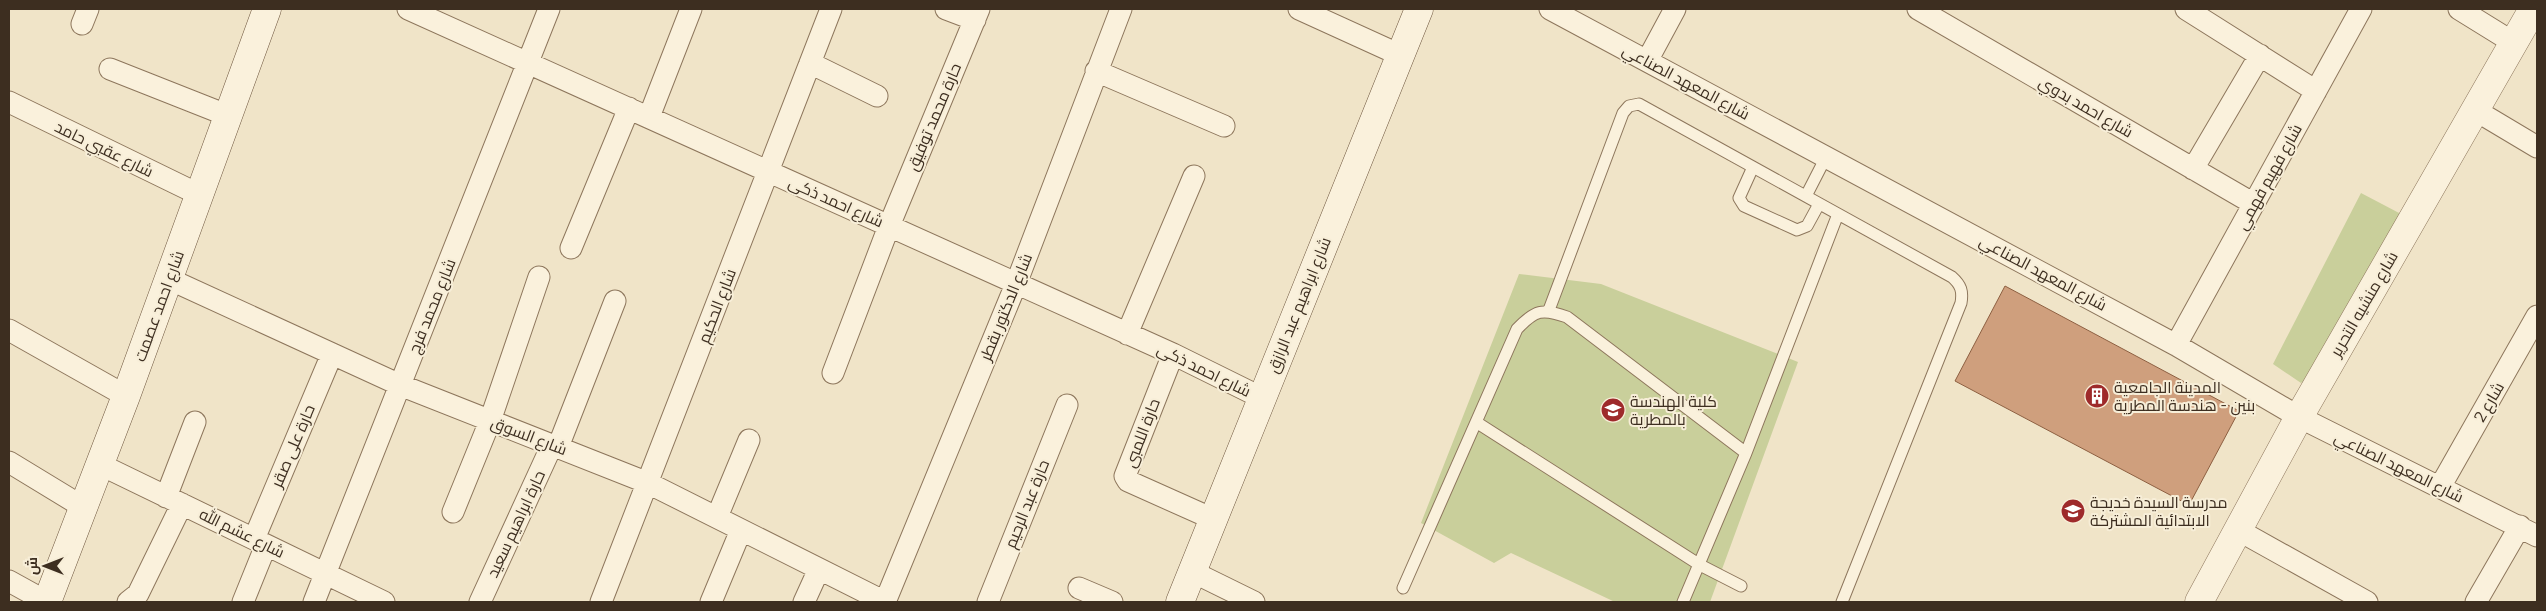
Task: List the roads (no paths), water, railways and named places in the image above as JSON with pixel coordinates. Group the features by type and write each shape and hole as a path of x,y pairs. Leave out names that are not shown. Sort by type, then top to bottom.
{"main road":[{"name":"شارع احمد عصمت","path":"47,602 126,396 267,9"},
{"name":"شارع ابراهيم عبد الرازق","path":"1180,602 1418,9"},
{"name":"شارع منشيه التحرير","path":"2199,602 2299,417 2514,43 2532,18"}],"street":[{"name":"شارع محمد فرج","path":"314,602 549,9"},
{"path":"649,117 691,9"},
{"name":"شارع الحكيم","path":"601,602 831,9"},
{"path":"946,9 977,14"},
{"name":"شارع الدكتور بقطر","path":"885,602 1016,284 1121,9"},
{"path":"1647,61 1675,9"},
{"name":"شارع احمد بدوي","path":"1918,9 2254,204"},
{"path":"2186,9 2316,91"},
{"name":"شارع فهيم فهمي","path":"2176,345 2361,9"},
{"path":"2459,9 2514,43"},
{"name":"شارع احمد ذكى","path":"415,10 528,63 1173,354 1262,398"},
{"path":"1307,10 1400,55"},
{"name":"شارع المعهد الصناعي","path":"1559,11 1647,61 2176,345 2299,417 2529,531"},
{"name":"حارة محمد توفيق","path":"833,373 888,226 977,14"},
{"path":"2193,169 2260,55"},
{"path":"810,64 877,96"},
{"path":"110,69 229,116"},
{"path":"1096,71 1224,126"},
{"name":"شارع عقبي حامد","path":"9,102 200,196"},
{"path":"571,248 629,108"},
{"path":"2476,110 2537,147"},
{"path":"1127,334 1194,176"},
{"path":"453,512 490,420 539,276"},
{"name":"شارع السوق","path":"169,279 400,385 648,483 885,602"},
{"name":"حارة ابراهيم سعيد","path":"480,602 555,446 616,300"},
{"name":"شارع 2","path":"2440,487 2537,316"},
{"path":"9,330 126,396"},
{"name":"حارة على صقر","path":"243,602 260,542 332,354"},
{"name":"حارة اللمبى","path":"1173,354 1125,476 1128,481 1213,519"},
{"name":"حارة عبد الرحيم","path":"988,602 1067,405"},
{"path":"128,602 138,594 174,501 195,422"},
{"path":"717,517 749,440"},
{"path":"9,462 83,507"},
{"name":"شارع عشم الله","path":"99,464 384,602"},
{"path":"711,602 741,530"},
{"path":"2238,530 2367,602"},
{"path":"2476,602 2529,531"},
{"path":"804,602 819,569"},
{"path":"1192,572 1245,600"},
{"path":"9,581 47,602"},
{"path":"1079,588 1112,602"}],"lane":[{"path":"1549,310 1623,113 1629,106 1638,104 1952,276 1960,284 1963,293 1842,602"},
{"path":"1806,196 1826,157"},
{"path":"1753,167 1739,198 1744,206 1797,230 1807,226 1819,204"},
{"path":"1683,602 1746,453 1838,214"},
{"path":"1403,588 1517,329 1530,315 1549,310 1566,317 1746,453"},
{"path":"1476,422 1700,565 1741,586"}],"place":[{"name":"المدينة الجامعية بنين - هندسة المطرية","path":"2097,396"},
{"name":"كلية الهندسة بالمطرية","path":"1613,410"},
{"name":"مدرسة السيدة خديجة الابتدائية المشتركة","path":"2073,511"}]}
